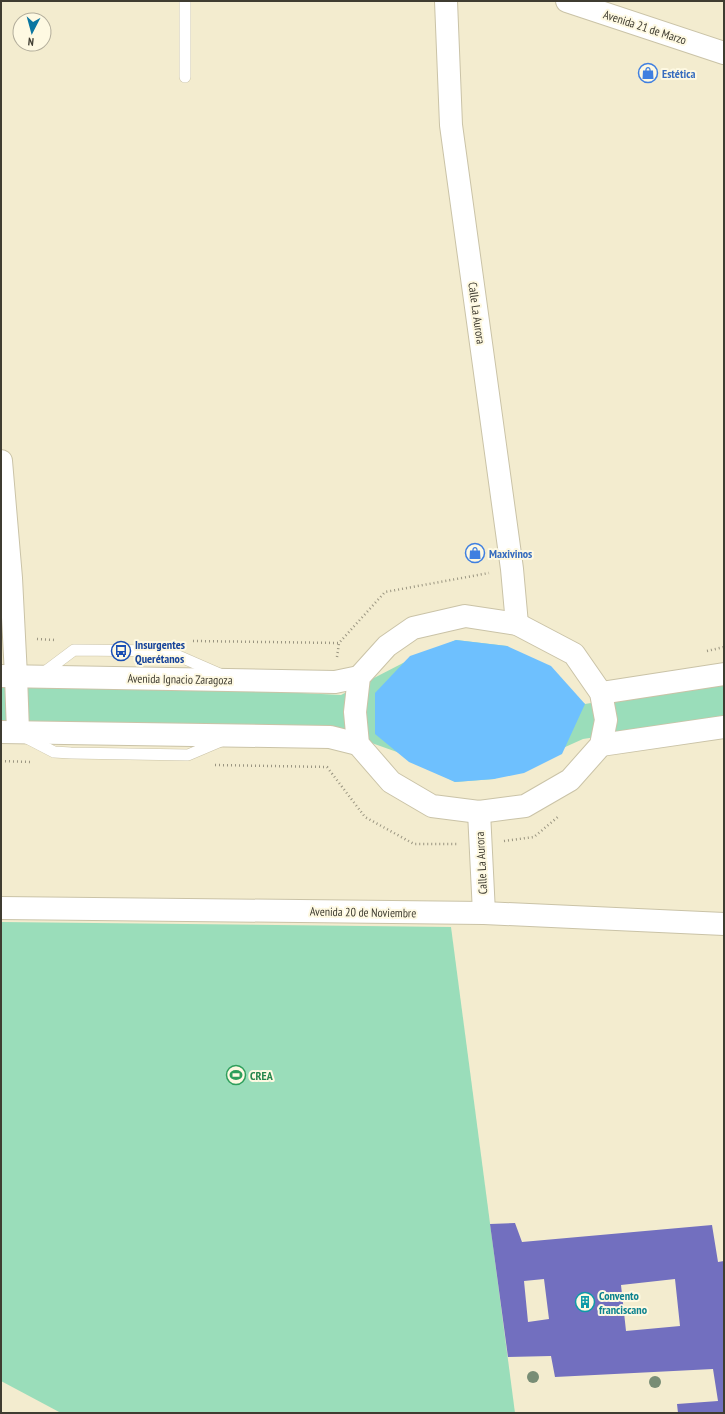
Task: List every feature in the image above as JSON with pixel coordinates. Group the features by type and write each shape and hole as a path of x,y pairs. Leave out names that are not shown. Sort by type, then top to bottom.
{"street":[{"name":"Calle La Aurora","path":"446,1 451,125 512,569 517,624"},
{"name":"Avenida 21 de Marzo","path":"569,1 724,53"},
{"path":"1,461 11,578 8,676 9,732 330,737 358,744 391,782 432,806 478,812 525,806 570,780 601,745 606,720 601,693 574,654 517,624 465,616 413,628 387,646 359,677 355,712 358,744"},
{"path":"601,693 724,674"},
{"name":"Avenida Ignacio Zaragoza","path":"8,676 335,682 359,677"},
{"path":"601,745 724,727"},
{"name":"Calle La Aurora","path":"478,812 484,913"},
{"name":"Avenida 20 de Noviembre","path":"1,908 484,913 724,924"}],"lane":[{"path":"185,1 185,77"}],"path":[{"path":"191,641 338,643 385,592 512,569"},
{"path":"210,765 327,766 365,817 414,844 480,845 534,837 562,813"}],"green space":[{"path":"456,640 507,646 585,704 724,681 724,717 583,739 494,779 455,782 397,752 335,730 1,723 1,685 282,692 341,695 403,663"},
{"name":"CREA","path":"1,922 451,927 515,1413 61,1413 1,1381"}],"water":[{"path":"456,640 507,646 551,666 585,704 562,754 524,773 494,779 455,782 409,762 375,734 375,693 410,656"}],"building":[{"name":"Convento franciscano","path":"515,1223 522,1242 712,1225 718,1262 724,1261 724,1413 678,1413 677,1404 718,1401 713,1369 555,1377 551,1356 508,1357 490,1224","holes":["544,1279 549,1319 528,1322 524,1281","675,1279 680,1326 626,1331 621,1285"]}],"place":[{"name":"Estética","path":"648,73"},
{"name":"Maxivinos","path":"475,553"},
{"name":"Insurgentes Querétanos","path":"121,651"},
{"name":"CREA","path":"236,1075"},
{"name":"Convento franciscano","path":"585,1302"}]}
